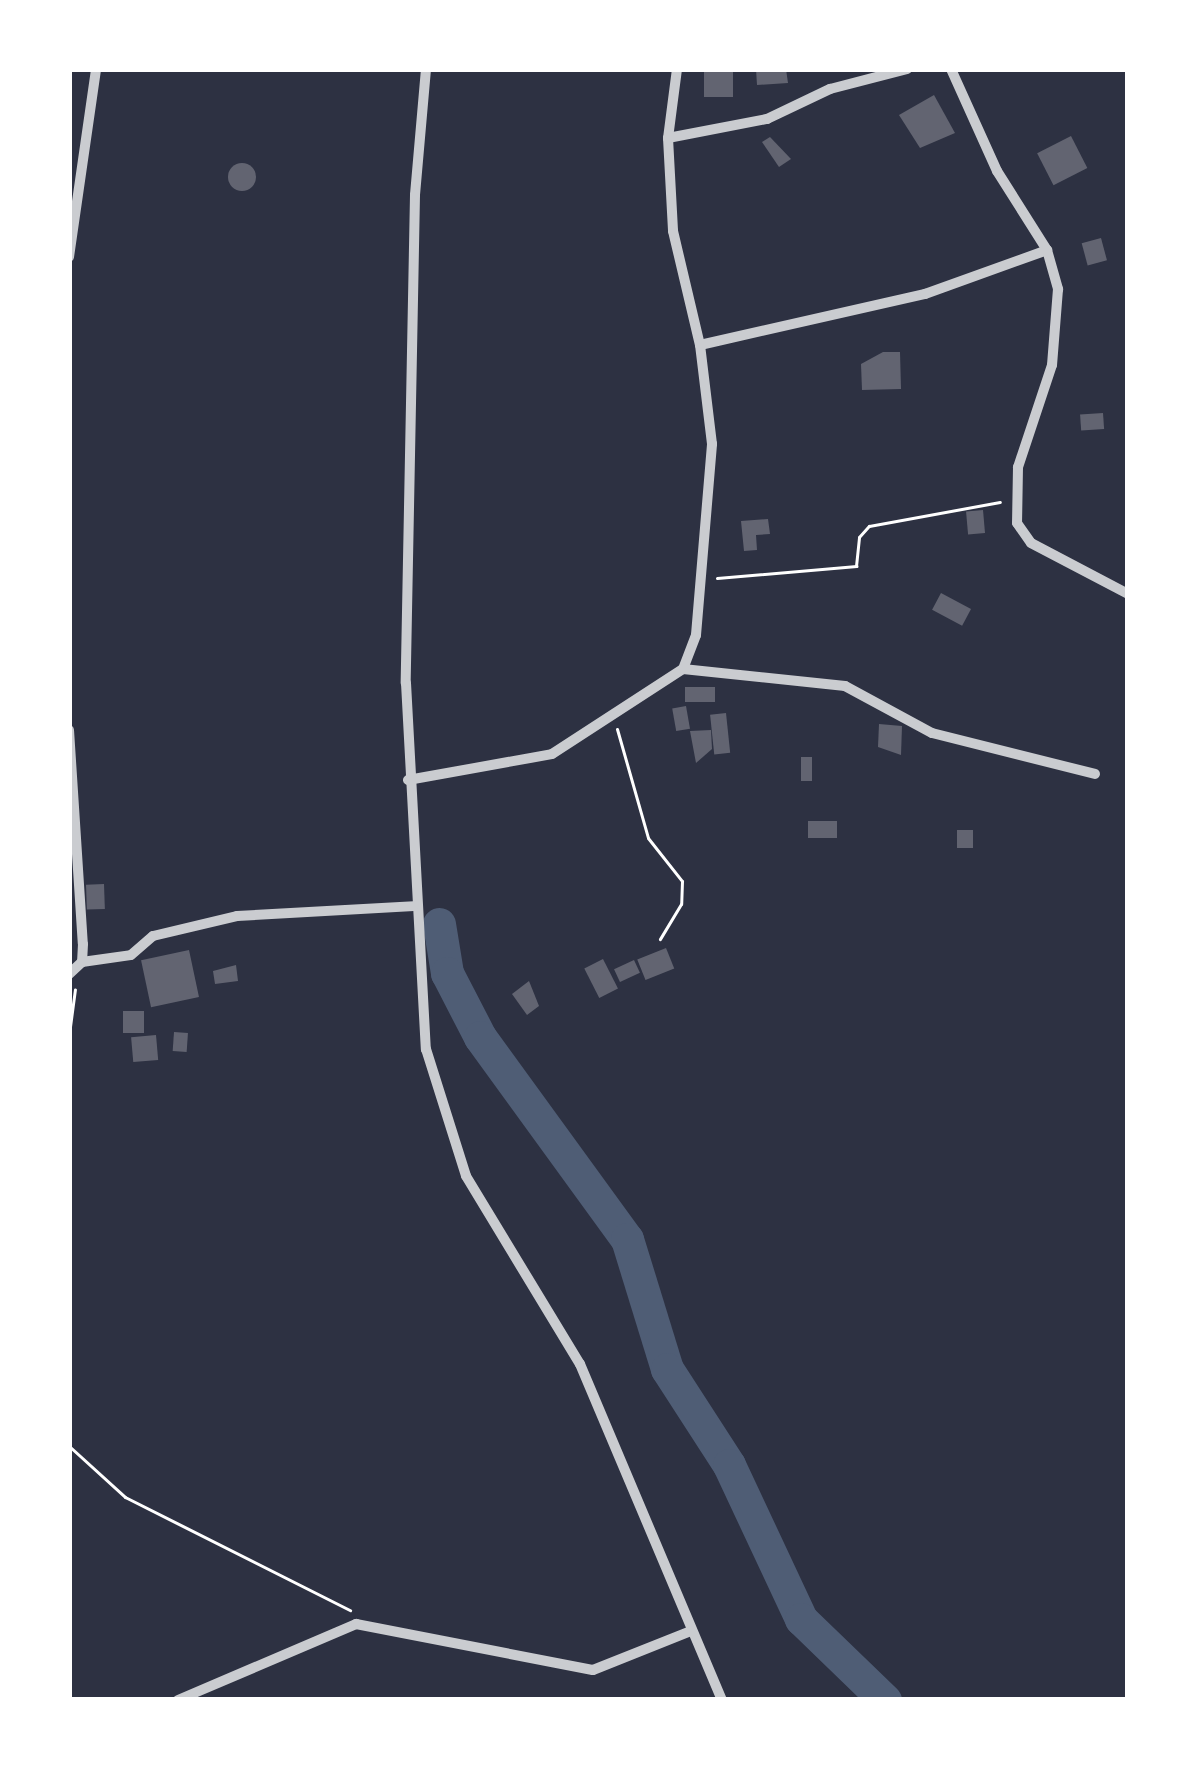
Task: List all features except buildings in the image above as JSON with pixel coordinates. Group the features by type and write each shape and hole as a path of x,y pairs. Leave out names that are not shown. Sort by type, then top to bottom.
{"street":[{"path":"69,257 95,69"},
{"path":"426,69 409,406 408,780 426,1049 443,1121 480,1202 580,1364 722,1700"},
{"path":"408,780 552,754 683,668 696,635 712,444 700,345 674,231 668,138 677,69"},
{"path":"668,138 767,118 830,89 907,69"},
{"path":"951,69 997,171 1047,250 1060,302 1056,344 1015,502 1017,523 1031,543 1128,593"},
{"path":"700,345 925,294 1047,250"},
{"path":"683,668 845,686 932,734 1095,774"},
{"path":"69,730 76,969 130,956 153,936 237,916 414,906"},
{"path":"178,1700 342,1628 373,1624 593,1670 691,1631"}],"path":[{"path":"698,578 851,567 862,559 859,537 869,526 1015,502"},
{"path":"614,716 648,838 682,881 681,904 660,940"},
{"path":"69,1034 76,969"},
{"path":"69,1446 124,1497 303,1581 373,1624"}],"waterway":[{"path":"439,924 447,973 480,1037 627,1239 667,1369 729,1465 801,1619 885,1700"}]}
